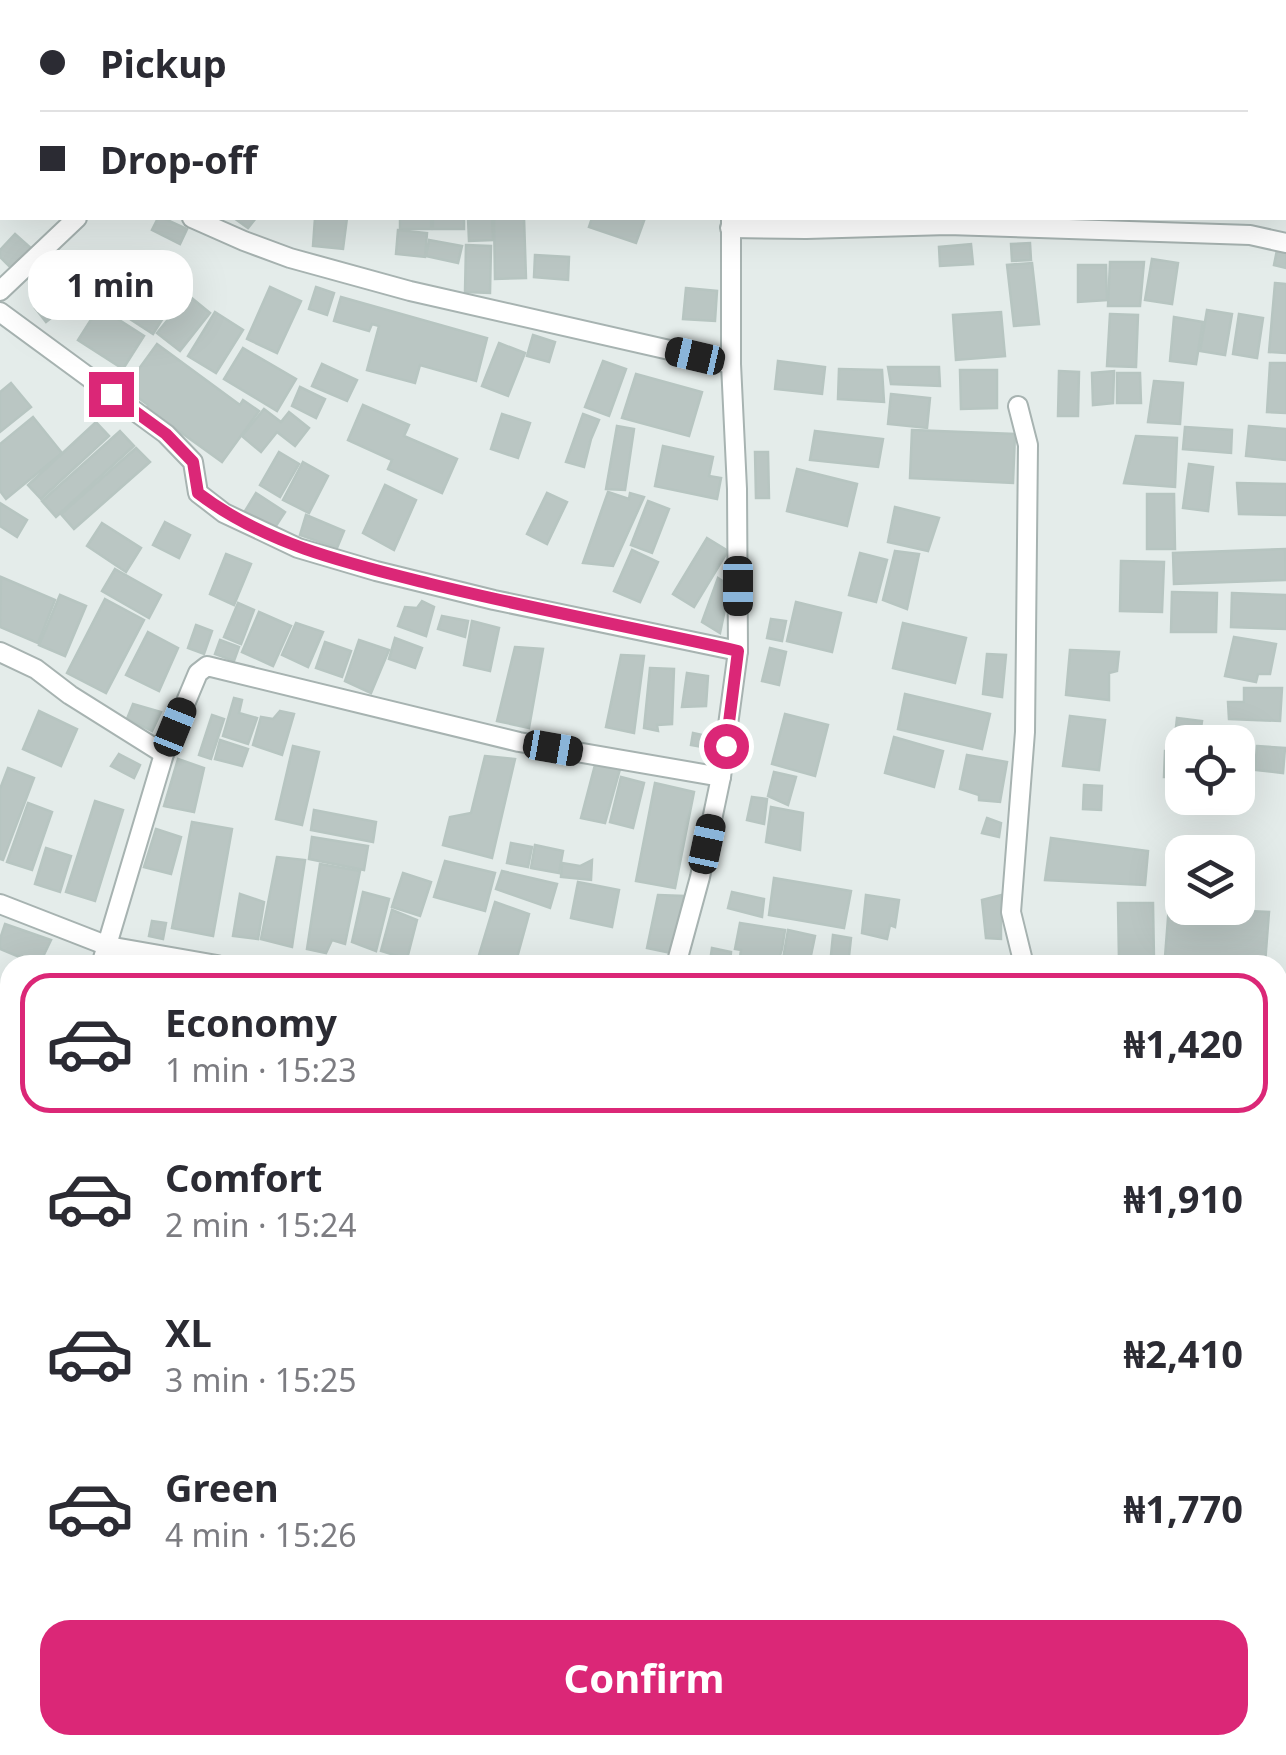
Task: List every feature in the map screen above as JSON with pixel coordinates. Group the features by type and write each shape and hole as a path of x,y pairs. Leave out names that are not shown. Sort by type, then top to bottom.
{"street":[{"path":"0,290 75,220"},
{"path":"197,220 290,258 410,291 731,364"},
{"path":"679,955 721,777 738,651 730,223 806,229 948,224 1133,225 1250,235 1286,243"},
{"path":"0,312 166,434 193,462 198,493 224,514 298,548 494,600 738,651"},
{"path":"1018,406 1028,444 1025,732 1012,912 1022,955"},
{"path":"0,652 36,668 70,695 164,754"},
{"path":"105,955 164,754 198,673 207,666 519,742 721,777"},
{"path":"0,904 108,946 160,955"}],"building":[{"path":"157,220 187,229 180,244 152,230"},
{"path":"237,220 254,220 248,228"},
{"path":"315,220 347,220 343,249 313,246"},
{"path":"400,220 431,220 431,229 400,229"},
{"path":"433,220 464,220 464,229 433,229"},
{"path":"468,220 492,220 493,240 469,241"},
{"path":"494,220 524,220 526,278 495,279"},
{"path":"591,220 644,220 636,243 589,227"},
{"path":"398,230 427,233 425,257 396,254"},
{"path":"15,234 32,249 13,270 0,257 0,250"},
{"path":"429,240 462,246 458,263 426,256"},
{"path":"1030,243 1031,260 1012,261 1011,244"},
{"path":"971,244 973,264 940,266 939,247"},
{"path":"466,245 491,246 490,293 465,292"},
{"path":"1277,250 1286,251 1286,268 1274,265"},
{"path":"535,255 569,257 568,280 534,277"},
{"path":"1152,259 1178,263 1172,304 1145,300"},
{"path":"1110,262 1144,262 1140,306 1108,306"},
{"path":"1032,263 1039,324 1014,326 1007,265"},
{"path":"1078,265 1106,265 1107,300 1078,302"},
{"path":"148,267 182,288 153,334 119,312"},
{"path":"69,280 81,294 46,322 35,308"},
{"path":"1275,283 1286,284 1286,353 1269,352"},
{"path":"270,287 301,301 277,353 247,339"},
{"path":"316,287 334,293 327,315 309,309"},
{"path":"686,288 717,291 715,321 683,319"},
{"path":"188,295 210,313 180,351 157,333"},
{"path":"341,297 487,338 476,381 420,365 415,383 367,370 379,326 372,324 369,331 334,321"},
{"path":"99,307 144,336 123,369 78,340"},
{"path":"1207,310 1232,314 1225,355 1200,351"},
{"path":"215,312 243,330 216,373 188,356"},
{"path":"1001,312 1005,356 956,360 953,315"},
{"path":"1110,314 1138,315 1136,367 1107,366"},
{"path":"1239,314 1263,318 1257,358 1233,354"},
{"path":"1174,317 1203,322 1196,364 1170,361"},
{"path":"533,335 555,342 549,362 527,356"},
{"path":"499,343 525,353 508,396 482,386"},
{"path":"157,344 240,405 243,400 259,411 222,462 125,388"},
{"path":"243,348 296,379 277,411 224,379"},
{"path":"603,361 626,369 609,416 585,407"},
{"path":"778,361 825,367 822,394 775,389"},
{"path":"1270,363 1286,363 1286,413 1267,412"},
{"path":"322,364 357,380 347,401 312,386"},
{"path":"888,367 939,367 940,386 891,384"},
{"path":"839,369 882,370 884,402 838,399"},
{"path":"960,370 997,370 997,408 961,409"},
{"path":"1059,371 1079,372 1078,416 1058,416"},
{"path":"1114,371 1113,403 1093,405 1092,373"},
{"path":"1117,373 1140,373 1141,403 1117,403"},
{"path":"636,374 702,392 689,436 622,418"},
{"path":"1154,381 1183,383 1180,424 1148,422"},
{"path":"11,383 31,407 0,432 0,392"},
{"path":"300,387 325,399 316,418 292,406"},
{"path":"891,394 930,398 927,428 888,424"},
{"path":"363,405 409,425 404,436 457,459 442,493 388,469 392,460 348,440"},
{"path":"264,409 281,422 289,412 309,428 295,446 277,432 261,452 242,436"},
{"path":"502,414 530,423 518,458 491,449"},
{"path":"583,414 599,420 584,467 566,462"},
{"path":"33,417 62,453 6,499 0,491 0,444"},
{"path":"96,422 109,436 41,499 28,485"},
{"path":"617,426 634,429 625,490 606,489"},
{"path":"1249,426 1286,429 1286,460 1246,456"},
{"path":"1185,427 1232,430 1231,453 1183,449"},
{"path":"912,430 1015,434 1013,483 910,478"},
{"path":"120,431 134,446 56,517 42,501"},
{"path":"815,431 883,439 878,467 810,460"},
{"path":"1136,436 1177,438 1175,487 1124,483"},
{"path":"663,446 713,457 709,476 721,478 717,499 655,486"},
{"path":"136,448 150,462 74,529 61,514"},
{"path":"279,452 299,464 280,497 260,485"},
{"path":"755,452 768,452 769,498 756,498"},
{"path":"303,462 328,476 309,513 283,500"},
{"path":"1189,464 1213,467 1208,511 1183,508"},
{"path":"797,469 857,484 847,526 787,511"},
{"path":"1237,483 1286,484 1286,515 1239,514"},
{"path":"385,485 416,500 394,550 363,533"},
{"path":"608,492 629,499 630,493 644,497 613,566 583,563"},
{"path":"256,493 285,512 270,535 242,516"},
{"path":"547,493 567,502 547,544 527,534"},
{"path":"1147,494 1174,494 1175,549 1147,549"},
{"path":"648,501 669,509 652,553 631,545"},
{"path":"0,503 27,520 17,537 0,526"},
{"path":"895,507 939,518 928,551 888,542"},
{"path":"306,515 344,531 337,548 300,535"},
{"path":"165,522 190,535 179,558 153,545"},
{"path":"102,523 141,548 126,572 87,546"},
{"path":"707,538 728,551 694,607 673,594"},
{"path":"1285,549 1286,580 1174,584 1173,553"},
{"path":"632,550 658,562 640,602 614,591"},
{"path":"895,551 919,554 907,609 883,600"},
{"path":"860,553 887,560 876,602 849,595"},
{"path":"226,554 251,564 234,605 210,594"},
{"path":"1121,561 1164,562 1162,612 1120,611"},
{"path":"115,569 161,595 149,618 102,591"},
{"path":"1,577 55,600 38,643 0,627"},
{"path":"718,578 730,586 720,633 702,622"},
{"path":"1172,592 1217,593 1216,632 1171,632"},
{"path":"1232,593 1286,595 1286,629 1231,627"},
{"path":"60,595 86,606 65,656 39,645"},
{"path":"105,599 144,620 106,693 67,673"},
{"path":"422,601 434,607 426,636 398,626 405,607 417,608"},
{"path":"796,602 841,613 832,652 787,641"},
{"path":"238,603 254,610 241,644 224,637"},
{"path":"259,612 291,626 273,666 242,652"},
{"path":"442,616 468,621 465,637 438,629"},
{"path":"771,619 786,621 782,641 767,638"},
{"path":"472,621 499,628 490,671 464,665"},
{"path":"296,623 323,632 308,667 282,655"},
{"path":"903,623 966,638 955,683 893,668"},
{"path":"196,625 212,631 204,654 188,648"},
{"path":"148,632 178,648 159,691 126,675"},
{"path":"1234,637 1276,644 1270,674 1258,674 1256,682 1225,676"},
{"path":"395,638 422,648 415,668 389,659"},
{"path":"220,640 239,647 234,661 215,654"},
{"path":"359,640 389,650 371,693 345,681"},
{"path":"325,642 351,651 342,677 316,668"},
{"path":"515,647 543,649 529,728 497,721"},
{"path":"770,648 786,652 779,685 762,681"},
{"path":"1070,650 1119,652 1117,671 1109,673 1109,700 1066,695"},
{"path":"987,654 1006,655 1002,697 983,694"},
{"path":"621,655 644,656 634,733 606,727"},
{"path":"650,668 674,669 672,724 657,725 658,731 644,728"},
{"path":"687,673 708,676 706,706 682,707"},
{"path":"1244,688 1282,688 1280,721 1229,719 1228,702 1244,702"},
{"path":"905,694 990,714 982,749 898,729"},
{"path":"234,698 242,700 239,713 257,718 248,744 223,736"},
{"path":"133,704 161,712 152,731 127,719"},
{"path":"39,711 77,729 61,766 23,749"},
{"path":"280,711 294,714 282,755 253,745 261,717 273,719"},
{"path":"785,714 828,725 815,776 772,764"},
{"path":"212,715 224,719 211,759 199,755"},
{"path":"1070,716 1105,720 1099,770 1063,766"},
{"path":"1177,718 1202,721 1201,725 1176,725"},
{"path":"693,733 716,738 714,749 691,745"},
{"path":"894,737 943,751 934,787 885,773"},
{"path":"220,740 248,749 242,766 215,759"},
{"path":"293,746 319,752 302,825 276,819"},
{"path":"1257,746 1285,748 1283,773 1255,770"},
{"path":"119,754 140,765 134,778 111,766"},
{"path":"967,755 1007,762 1000,802 979,800 979,795 960,789"},
{"path":"485,756 515,759 492,858 443,845 450,817 471,813"},
{"path":"178,759 204,768 194,812 164,806"},
{"path":"595,765 620,769 605,823 581,818"},
{"path":"8,768 34,778 3,860 0,789"},
{"path":"774,772 796,777 788,805 768,796"},
{"path":"621,777 644,783 633,828 610,822"},
{"path":"655,783 694,792 675,888 636,881"},
{"path":"1084,785 1102,786 1101,810 1083,809"},
{"path":"752,797 767,799 764,824 747,820"},
{"path":"95,801 123,810 95,901 66,892"},
{"path":"28,803 52,812 32,870 7,862"},
{"path":"771,807 803,813 800,850 766,842"},
{"path":"314,810 376,822 373,842 311,830"},
{"path":"987,818 1001,823 999,837 982,833"},
{"path":"192,822 232,829 213,936 172,928"},
{"path":"156,829 181,837 171,874 144,867"},
{"path":"312,837 368,846 364,870 309,859"},
{"path":"1051,838 1148,851 1145,885 1045,880"},
{"path":"511,843 532,847 528,867 507,863"},
{"path":"535,845 563,851 559,873 531,868"},
{"path":"46,848 71,856 60,892 35,884"},
{"path":"277,857 305,860 292,947 261,939"},
{"path":"592,860 591,880 561,877 562,863 580,866"},
{"path":"445,861 495,873 485,911 434,897"},
{"path":"320,864 360,871 345,944 332,940 326,953 307,949"},
{"path":"502,871 557,884 550,908 496,889"},
{"path":"403,873 431,882 420,916 392,907"},
{"path":"774,878 851,891 844,928 769,915"},
{"path":"578,882 619,890 612,927 571,918"},
{"path":"363,892 389,899 376,951 352,942"},
{"path":"732,892 764,899 762,917 728,908"},
{"path":"240,894 264,902 258,939 233,936"},
{"path":"658,895 684,896 671,953 647,948"},
{"path":"866,895 899,900 895,927 890,925 887,939 862,933"},
{"path":"1001,895 1001,939 986,938 982,900"},
{"path":"495,902 529,914 518,955 479,955"},
{"path":"1118,903 1153,903 1154,955 1119,955"},
{"path":"392,910 417,920 408,955 381,951"},
{"path":"1255,911 1269,912 1266,955 1165,955 1167,925 1255,925"},
{"path":"152,921 166,923 163,939 149,936"},
{"path":"740,923 785,930 780,955 740,955 741,950 735,949"},
{"path":"5,924 51,940 44,955 15,955 0,949"},
{"path":"788,930 815,936 811,955 784,955"},
{"path":"833,935 851,938 849,955 831,955"},
{"path":"712,948 731,952 731,955 711,955"}],"route":[{"path":"111,394 166,434 193,462 198,493 224,514 298,548 494,600 738,651 726,746"}]}
